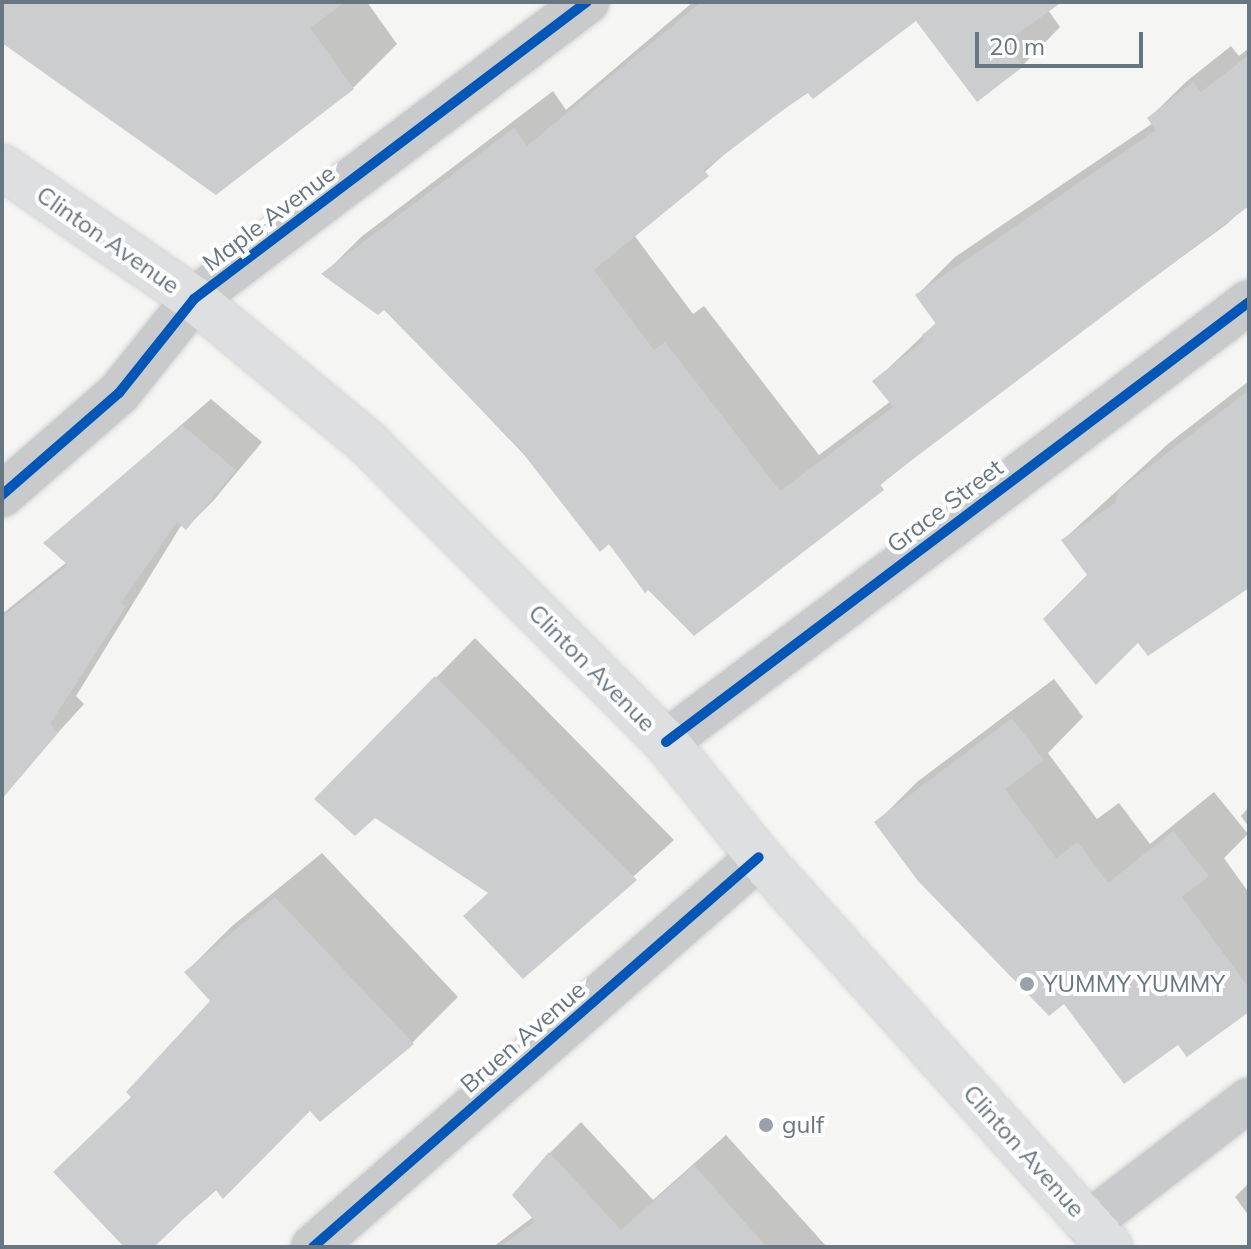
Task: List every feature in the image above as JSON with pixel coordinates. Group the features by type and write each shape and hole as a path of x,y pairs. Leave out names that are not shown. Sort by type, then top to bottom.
{"main road":[{"name":"Clinton Avenue","path":"2,167 194,299 368,443 666,742 759,857 1099,1235"}],"street":[{"name":"Maple Avenue","path":"2,495 119,393 194,299 587,2"},
{"name":"Grace Street","path":"666,742 1249,302"},
{"name":"Bruen Avenue","path":"313,1247 759,857"},
{"path":"1099,1235 1249,1100"}],"building":[{"path":"2,2 345,2 310,28 354,89 216,195 2,43"},
{"path":"701,2 1062,2 1006,42 1024,66 977,102 916,21 813,99 807,92 704,170 709,176 594,270 654,350 665,342 780,491 893,407 872,381 925,340 922,335 936,324 915,295 1156,130 1147,118 1193,82 1201,92 1249,55 1249,206 880,484 884,490 694,636 648,590 645,593 609,544 600,552 518,447 384,310 378,315 321,274 514,128 527,146"},
{"path":"1249,390 1249,588 1148,656 1138,643 1096,685 1043,619 1087,575 1061,540 1115,503 1119,490"},
{"path":"182,425 236,470 186,530 177,522 121,603 126,606 50,724 58,733 2,799 2,617 68,565 43,543"},
{"path":"435,676 637,880 523,979 463,916 488,893 375,818 355,836 314,799"},
{"path":"1012,718 1044,760 1005,789 1056,858 1078,842 1108,883 1173,831 1209,876 1182,897 1249,988 1249,1012 1187,1057 1178,1045 1124,1084 1064,1004 1049,1016 918,881 874,822"},
{"path":"275,897 414,1044 320,1122 310,1111 223,1199 215,1189 154,1247 124,1247 53,1172 131,1097 126,1092 210,1001 184,972"},
{"path":"549,1152 621,1230 694,1165 767,1247 500,1247 535,1221 512,1195"}],"cycle path":[{"path":"2,495 119,393 194,299 587,2"},
{"path":"666,742 1249,302"},
{"path":"313,1247 759,857"}],"place":[{"name":"YUMMY YUMMY","path":"1027,984"},
{"name":"gulf","path":"766,1125"}]}
